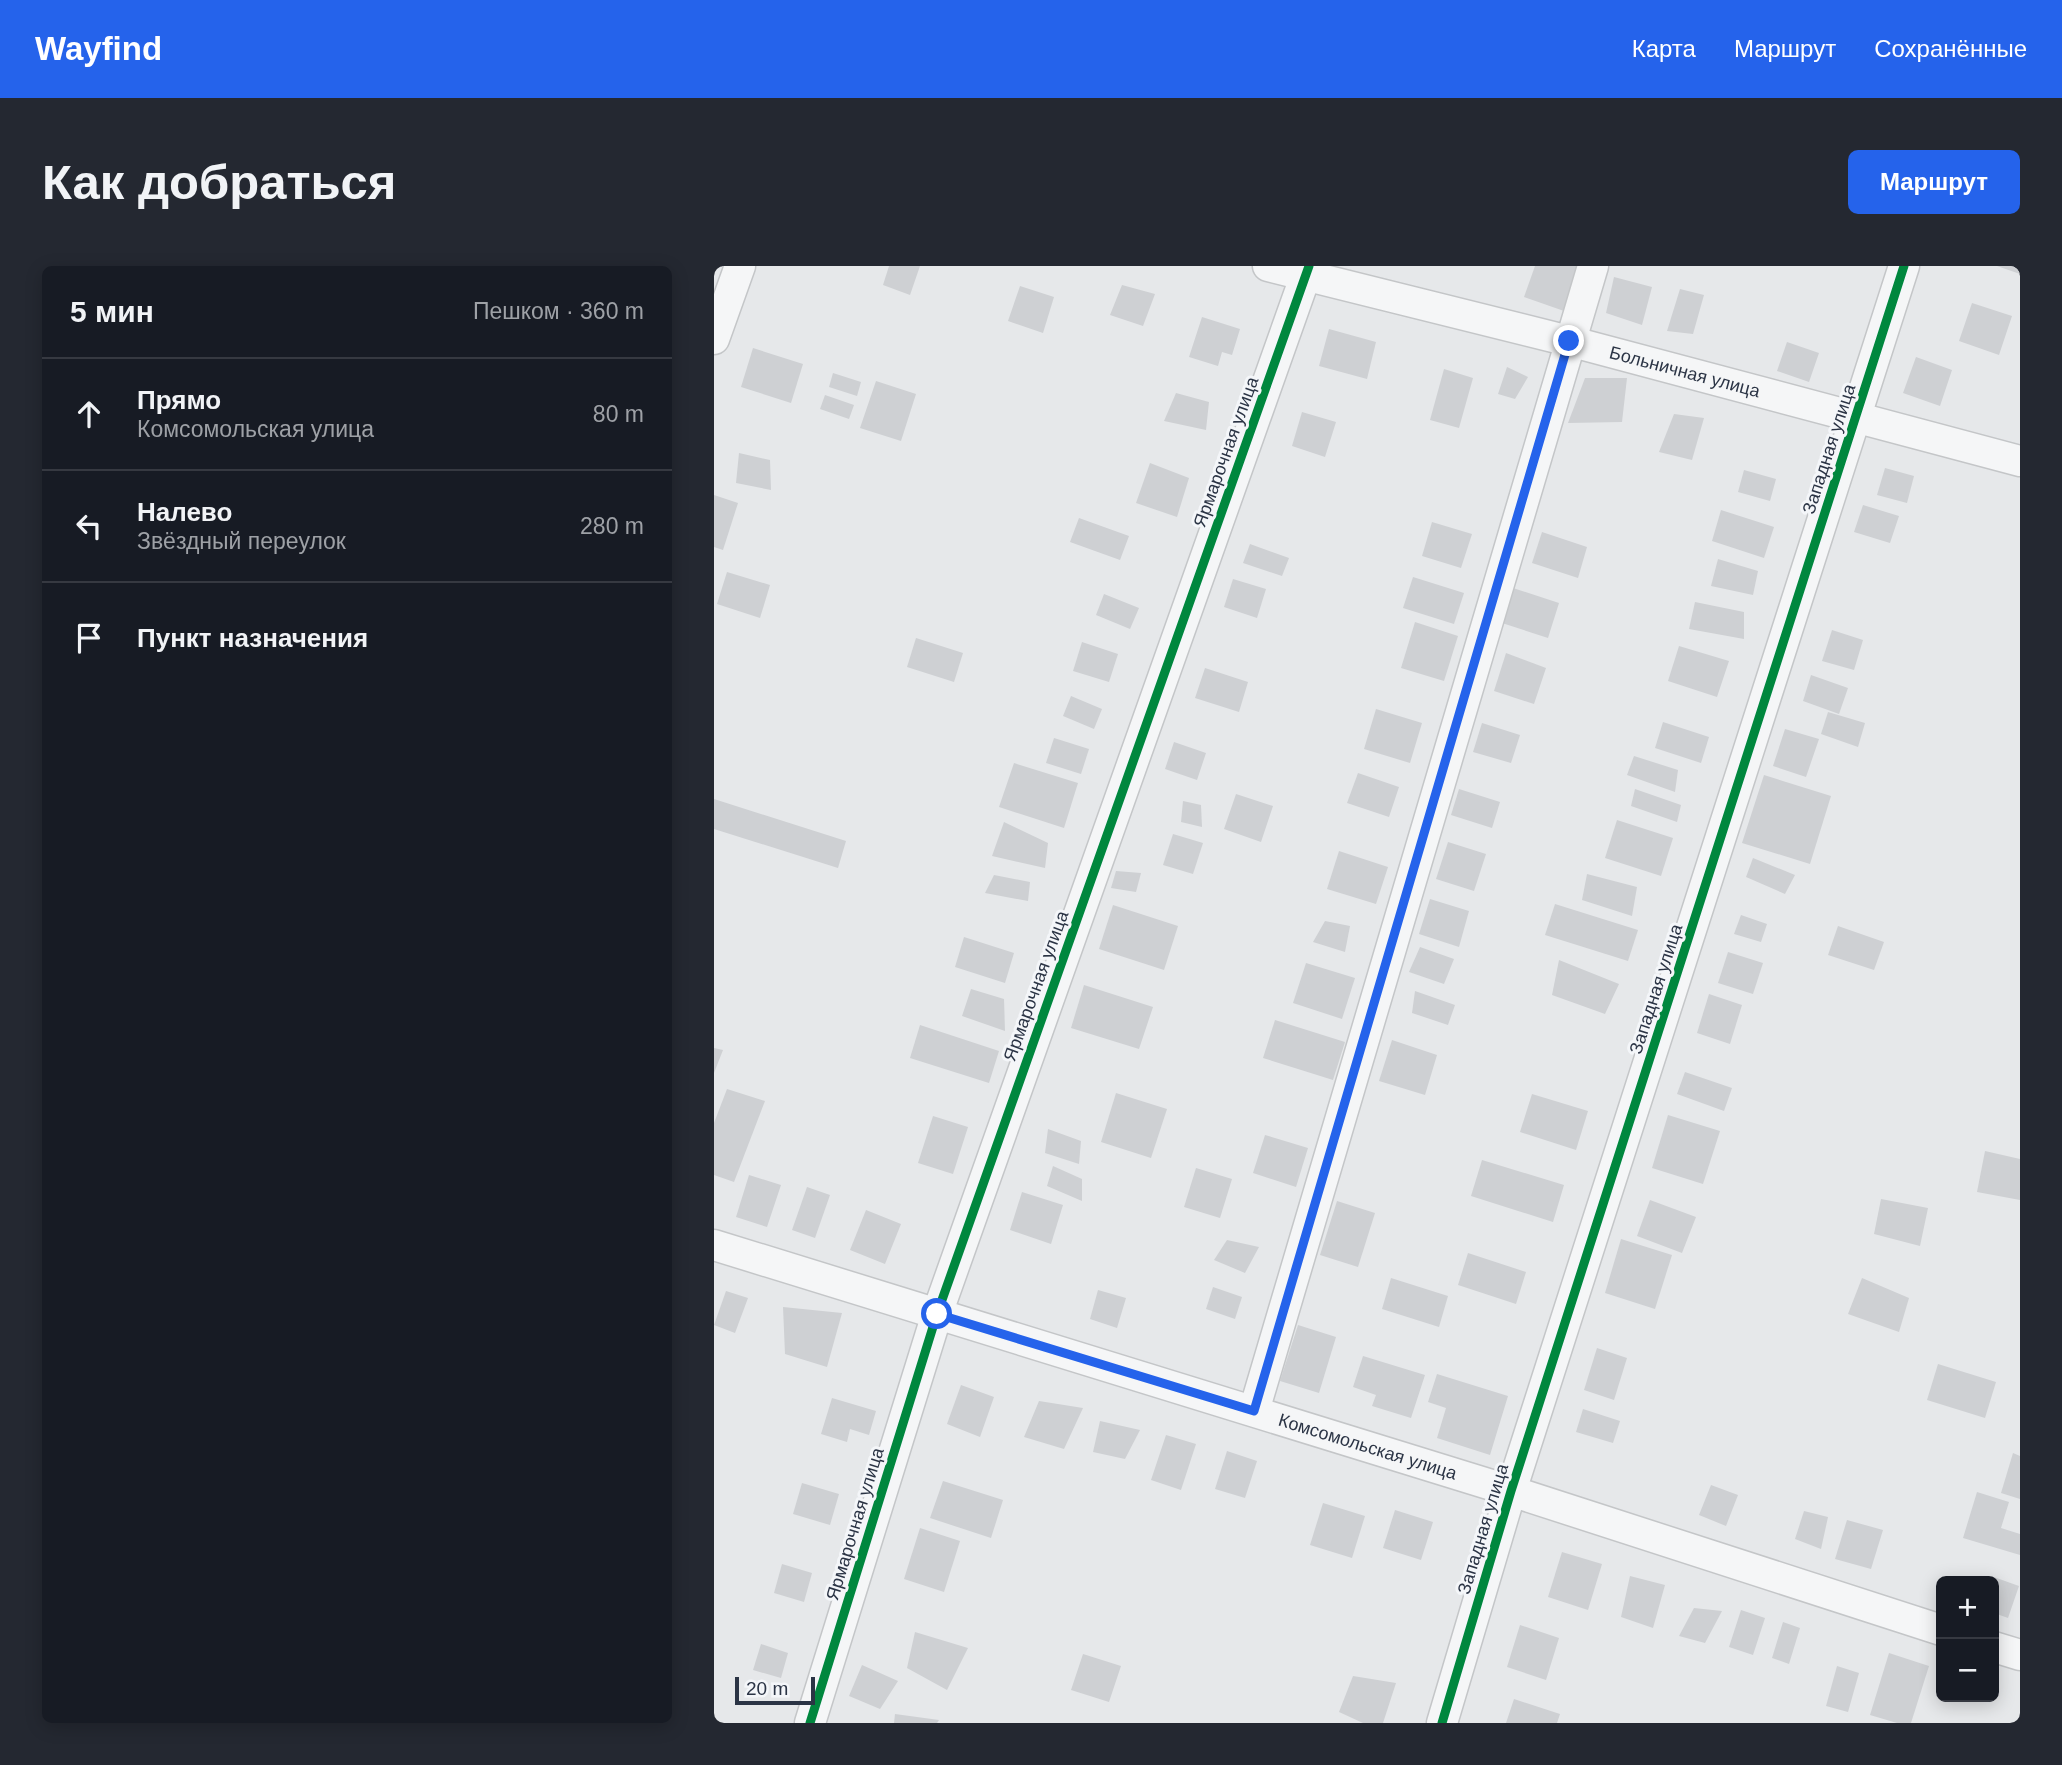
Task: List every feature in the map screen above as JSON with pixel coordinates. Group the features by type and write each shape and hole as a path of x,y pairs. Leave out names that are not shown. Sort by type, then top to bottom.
{"street":[{"path":"714,339 740,266"},
{"name":"Больничная улица","path":"1268,266 1307,271 2020,461"},
{"path":"1254,1411 1593,266"},
{"name":"Западная улица","path":"1442,1723 1511,1491 1904,266"},
{"name":"Ярмарочная улица","path":"810,1723 937,1314 1307,271"},
{"name":"Комсомольская улица","path":"714,1245 1511,1491 1936,1628"},
{"path":"1999,1649 2020,1655"}],"building":[{"path":"889,266 920,266 910,295 883,285"},
{"path":"1535,266 1579,266 1564,311 1524,297"},
{"path":"1997,266 2020,266 2020,274"},
{"path":"1614,277 1652,287 1642,325 1606,313"},
{"path":"1122,285 1155,294 1143,326 1110,315"},
{"path":"1020,286 1054,297 1043,333 1008,321"},
{"path":"1680,289 1704,295 1693,334 1667,331"},
{"path":"1972,303 2012,316 1999,355 1959,341"},
{"path":"1202,317 1240,329 1232,355 1222,352 1218,366 1189,357"},
{"path":"1329,329 1376,342 1367,379 1319,366"},
{"path":"1787,342 1819,353 1809,382 1777,371"},
{"path":"753,348 803,364 791,403 741,387"},
{"path":"1916,357 1952,370 1940,406 1903,393"},
{"path":"1507,367 1528,377 1515,399 1498,394"},
{"path":"1444,369 1473,378 1459,428 1430,420"},
{"path":"833,373 861,382 857,396 829,387"},
{"path":"1585,378 1627,378 1622,422 1568,423"},
{"path":"876,381 916,394 901,441 860,428"},
{"path":"1176,393 1209,402 1206,430 1164,421"},
{"path":"825,395 854,405 849,419 820,409"},
{"path":"1302,412 1336,422 1325,457 1292,446"},
{"path":"1674,414 1704,418 1692,460 1659,452"},
{"path":"739,453 770,460 771,490 736,483"},
{"path":"1150,463 1189,478 1177,517 1136,503"},
{"path":"1885,468 1914,476 1907,503 1877,495"},
{"path":"1744,470 1776,479 1770,501 1738,492"},
{"path":"714,495 738,503 723,550 714,547"},
{"path":"1863,505 1899,516 1890,543 1854,532"},
{"path":"1721,510 1774,527 1764,558 1712,541"},
{"path":"1079,518 1129,536 1120,560 1070,542"},
{"path":"1432,522 1472,534 1461,568 1422,556"},
{"path":"1542,532 1587,547 1578,578 1532,563"},
{"path":"1250,544 1289,558 1282,576 1243,563"},
{"path":"1718,559 1758,571 1753,595 1711,586"},
{"path":"727,572 770,585 760,618 717,604"},
{"path":"1413,577 1464,593 1454,624 1403,608"},
{"path":"1233,579 1266,589 1257,618 1224,607"},
{"path":"1513,588 1559,603 1548,638 1502,623"},
{"path":"1104,594 1139,608 1130,629 1096,615"},
{"path":"1695,602 1744,612 1744,639 1689,629"},
{"path":"1415,622 1458,636 1444,681 1401,668"},
{"path":"1832,630 1863,640 1854,670 1822,661"},
{"path":"916,638 963,653 954,682 907,667"},
{"path":"1082,642 1118,654 1109,682 1073,671"},
{"path":"1679,646 1729,661 1717,697 1668,681"},
{"path":"1506,653 1546,668 1534,704 1494,691"},
{"path":"1205,668 1248,682 1239,712 1195,698"},
{"path":"1811,675 1848,688 1839,714 1803,701"},
{"path":"1071,696 1102,709 1094,729 1063,716"},
{"path":"1376,709 1422,723 1410,763 1364,749"},
{"path":"1828,712 1865,723 1858,747 1821,734"},
{"path":"1663,722 1709,737 1701,763 1655,748"},
{"path":"1482,723 1520,735 1511,763 1473,752"},
{"path":"1785,729 1819,739 1806,777 1773,766"},
{"path":"1054,738 1089,749 1081,774 1046,763"},
{"path":"1174,742 1206,753 1197,780 1165,769"},
{"path":"1634,756 1678,770 1675,792 1627,775"},
{"path":"1014,763 1078,783 1064,828 999,807"},
{"path":"1358,773 1399,787 1389,817 1347,803"},
{"path":"1764,775 1831,796 1810,864 1742,843"},
{"path":"1459,789 1500,802 1492,828 1451,815"},
{"path":"1635,789 1681,805 1677,822 1631,806"},
{"path":"1236,794 1273,806 1261,842 1224,829"},
{"path":"714,799 846,841 838,868 714,829"},
{"path":"1183,801 1201,805 1202,827 1181,822"},
{"path":"1617,820 1673,838 1661,876 1605,858"},
{"path":"1004,822 1048,843 1045,868 992,856"},
{"path":"1173,834 1203,843 1193,874 1163,865"},
{"path":"1448,842 1486,854 1474,891 1436,879"},
{"path":"1339,851 1388,867 1376,904 1327,889"},
{"path":"1753,858 1795,875 1785,894 1746,877"},
{"path":"1116,871 1141,873 1136,892 1111,888"},
{"path":"1587,874 1637,887 1632,916 1582,900"},
{"path":"994,875 1030,882 1028,901 985,893"},
{"path":"1430,899 1469,911 1459,947 1419,934"},
{"path":"1555,904 1638,930 1628,961 1545,935"},
{"path":"1113,905 1178,926 1164,970 1099,949"},
{"path":"1741,915 1767,924 1761,942 1734,934"},
{"path":"1325,921 1350,926 1345,952 1313,942"},
{"path":"1838,926 1884,942 1874,970 1828,955"},
{"path":"964,937 1014,953 1005,983 955,967"},
{"path":"1420,947 1454,959 1444,984 1409,972"},
{"path":"1728,952 1763,963 1753,994 1718,983"},
{"path":"1559,960 1619,984 1605,1014 1552,995"},
{"path":"1306,963 1355,978 1342,1019 1293,1003"},
{"path":"1084,985 1153,1007 1139,1049 1071,1028"},
{"path":"971,989 1004,999 1005,1031 962,1016"},
{"path":"1415,991 1455,1005 1448,1025 1412,1013"},
{"path":"1709,994 1742,1005 1730,1044 1697,1033"},
{"path":"1275,1020 1345,1042 1333,1080 1263,1058"},
{"path":"920,1025 999,1051 989,1083 910,1058"},
{"path":"1392,1040 1437,1055 1425,1095 1379,1081"},
{"path":"714,1048 723,1050 714,1073"},
{"path":"1685,1072 1732,1088 1724,1111 1677,1094"},
{"path":"727,1089 765,1101 734,1182 714,1175 714,1123"},
{"path":"1116,1093 1167,1109 1151,1158 1101,1142"},
{"path":"1532,1094 1588,1111 1576,1150 1520,1132"},
{"path":"1668,1115 1720,1131 1703,1184 1652,1168"},
{"path":"933,1116 968,1127 953,1174 918,1163"},
{"path":"1048,1129 1081,1141 1079,1164 1045,1153"},
{"path":"1265,1135 1308,1148 1296,1187 1253,1173"},
{"path":"1985,1151 2020,1159 2020,1200 1977,1192"},
{"path":"1482,1160 1564,1185 1553,1222 1471,1196"},
{"path":"1053,1166 1082,1179 1082,1201 1047,1186"},
{"path":"1196,1168 1232,1179 1220,1218 1184,1207"},
{"path":"749,1175 781,1185 767,1227 736,1217"},
{"path":"807,1187 830,1195 815,1238 792,1230"},
{"path":"1022,1192 1063,1205 1051,1244 1010,1230"},
{"path":"1881,1199 1928,1208 1920,1246 1874,1234"},
{"path":"1650,1200 1696,1217 1682,1253 1637,1236"},
{"path":"1337,1201 1375,1213 1358,1267 1320,1255"},
{"path":"866,1210 901,1224 885,1264 850,1250"},
{"path":"1621,1239 1672,1255 1655,1309 1605,1293"},
{"path":"1227,1240 1259,1247 1245,1273 1214,1260"},
{"path":"1468,1253 1526,1272 1516,1304 1458,1285"},
{"path":"1391,1278 1448,1296 1439,1327 1382,1309"},
{"path":"1862,1278 1909,1298 1899,1332 1848,1314"},
{"path":"1213,1287 1242,1297 1235,1319 1206,1309"},
{"path":"1098,1290 1126,1298 1117,1328 1090,1319"},
{"path":"726,1291 748,1298 735,1333 714,1325"},
{"path":"783,1307 842,1313 827,1367 785,1354"},
{"path":"1298,1325 1336,1337 1319,1393 1280,1381"},
{"path":"1597,1348 1627,1358 1614,1400 1584,1390"},
{"path":"1363,1356 1425,1375 1411,1418 1372,1406 1376,1395 1353,1387"},
{"path":"1938,1364 1996,1382 1985,1418 1927,1400"},
{"path":"1437,1374 1508,1396 1490,1455 1437,1438 1446,1408 1428,1402"},
{"path":"961,1385 994,1397 980,1437 947,1424"},
{"path":"832,1398 876,1411 869,1435 850,1429 847,1442 821,1434"},
{"path":"1039,1401 1083,1408 1064,1449 1024,1437"},
{"path":"1583,1409 1620,1421 1613,1443 1576,1432"},
{"path":"1100,1421 1140,1430 1125,1459 1093,1452"},
{"path":"1166,1435 1196,1444 1181,1490 1151,1480"},
{"path":"1227,1451 1257,1461 1245,1498 1215,1489"},
{"path":"2013,1453 2020,1456 2020,1499 2001,1493"},
{"path":"943,1481 1003,1500 991,1538 930,1518"},
{"path":"802,1483 839,1494 830,1525 793,1514"},
{"path":"1711,1485 1738,1495 1726,1526 1699,1515"},
{"path":"1977,1492 2009,1502 2001,1528 2020,1534 2020,1555 1963,1538"},
{"path":"1323,1503 1365,1516 1352,1558 1310,1545"},
{"path":"1395,1510 1433,1522 1421,1560 1383,1548"},
{"path":"1804,1511 1828,1517 1821,1549 1795,1539"},
{"path":"1847,1520 1883,1530 1871,1569 1835,1559"},
{"path":"920,1528 960,1541 944,1592 904,1579"},
{"path":"1562,1552 1602,1564 1588,1610 1548,1597"},
{"path":"782,1564 812,1573 804,1602 774,1593"},
{"path":"1630,1576 1665,1585 1653,1628 1621,1617"},
{"path":"1999,1579 2019,1586 2008,1618 1999,1615"},
{"path":"1694,1608 1722,1611 1705,1643 1679,1636"},
{"path":"1741,1610 1765,1618 1753,1655 1729,1647"},
{"path":"1783,1622 1800,1628 1789,1664 1772,1658"},
{"path":"1520,1625 1559,1638 1546,1680 1507,1667"},
{"path":"915,1632 968,1648 947,1690 907,1668"},
{"path":"761,1644 788,1653 781,1678 753,1670"},
{"path":"1889,1653 1929,1666 1911,1723 1897,1723 1870,1715"},
{"path":"1083,1654 1121,1666 1109,1702 1071,1690"},
{"path":"862,1665 898,1681 880,1709 849,1696"},
{"path":"1837,1666 1859,1673 1848,1712 1826,1706"},
{"path":"1353,1676 1396,1683 1383,1723 1363,1723 1339,1712"},
{"path":"1514,1699 1560,1714 1557,1723 1506,1723"},
{"path":"895,1714 939,1720 937,1723 894,1723"}],"cycle path":[{"path":"810,1723 937,1314 1309,266"},
{"path":"1442,1723 1511,1491 1904,266"}],"route":[{"path":"937,1314 1254,1411 1569,341"}]}
